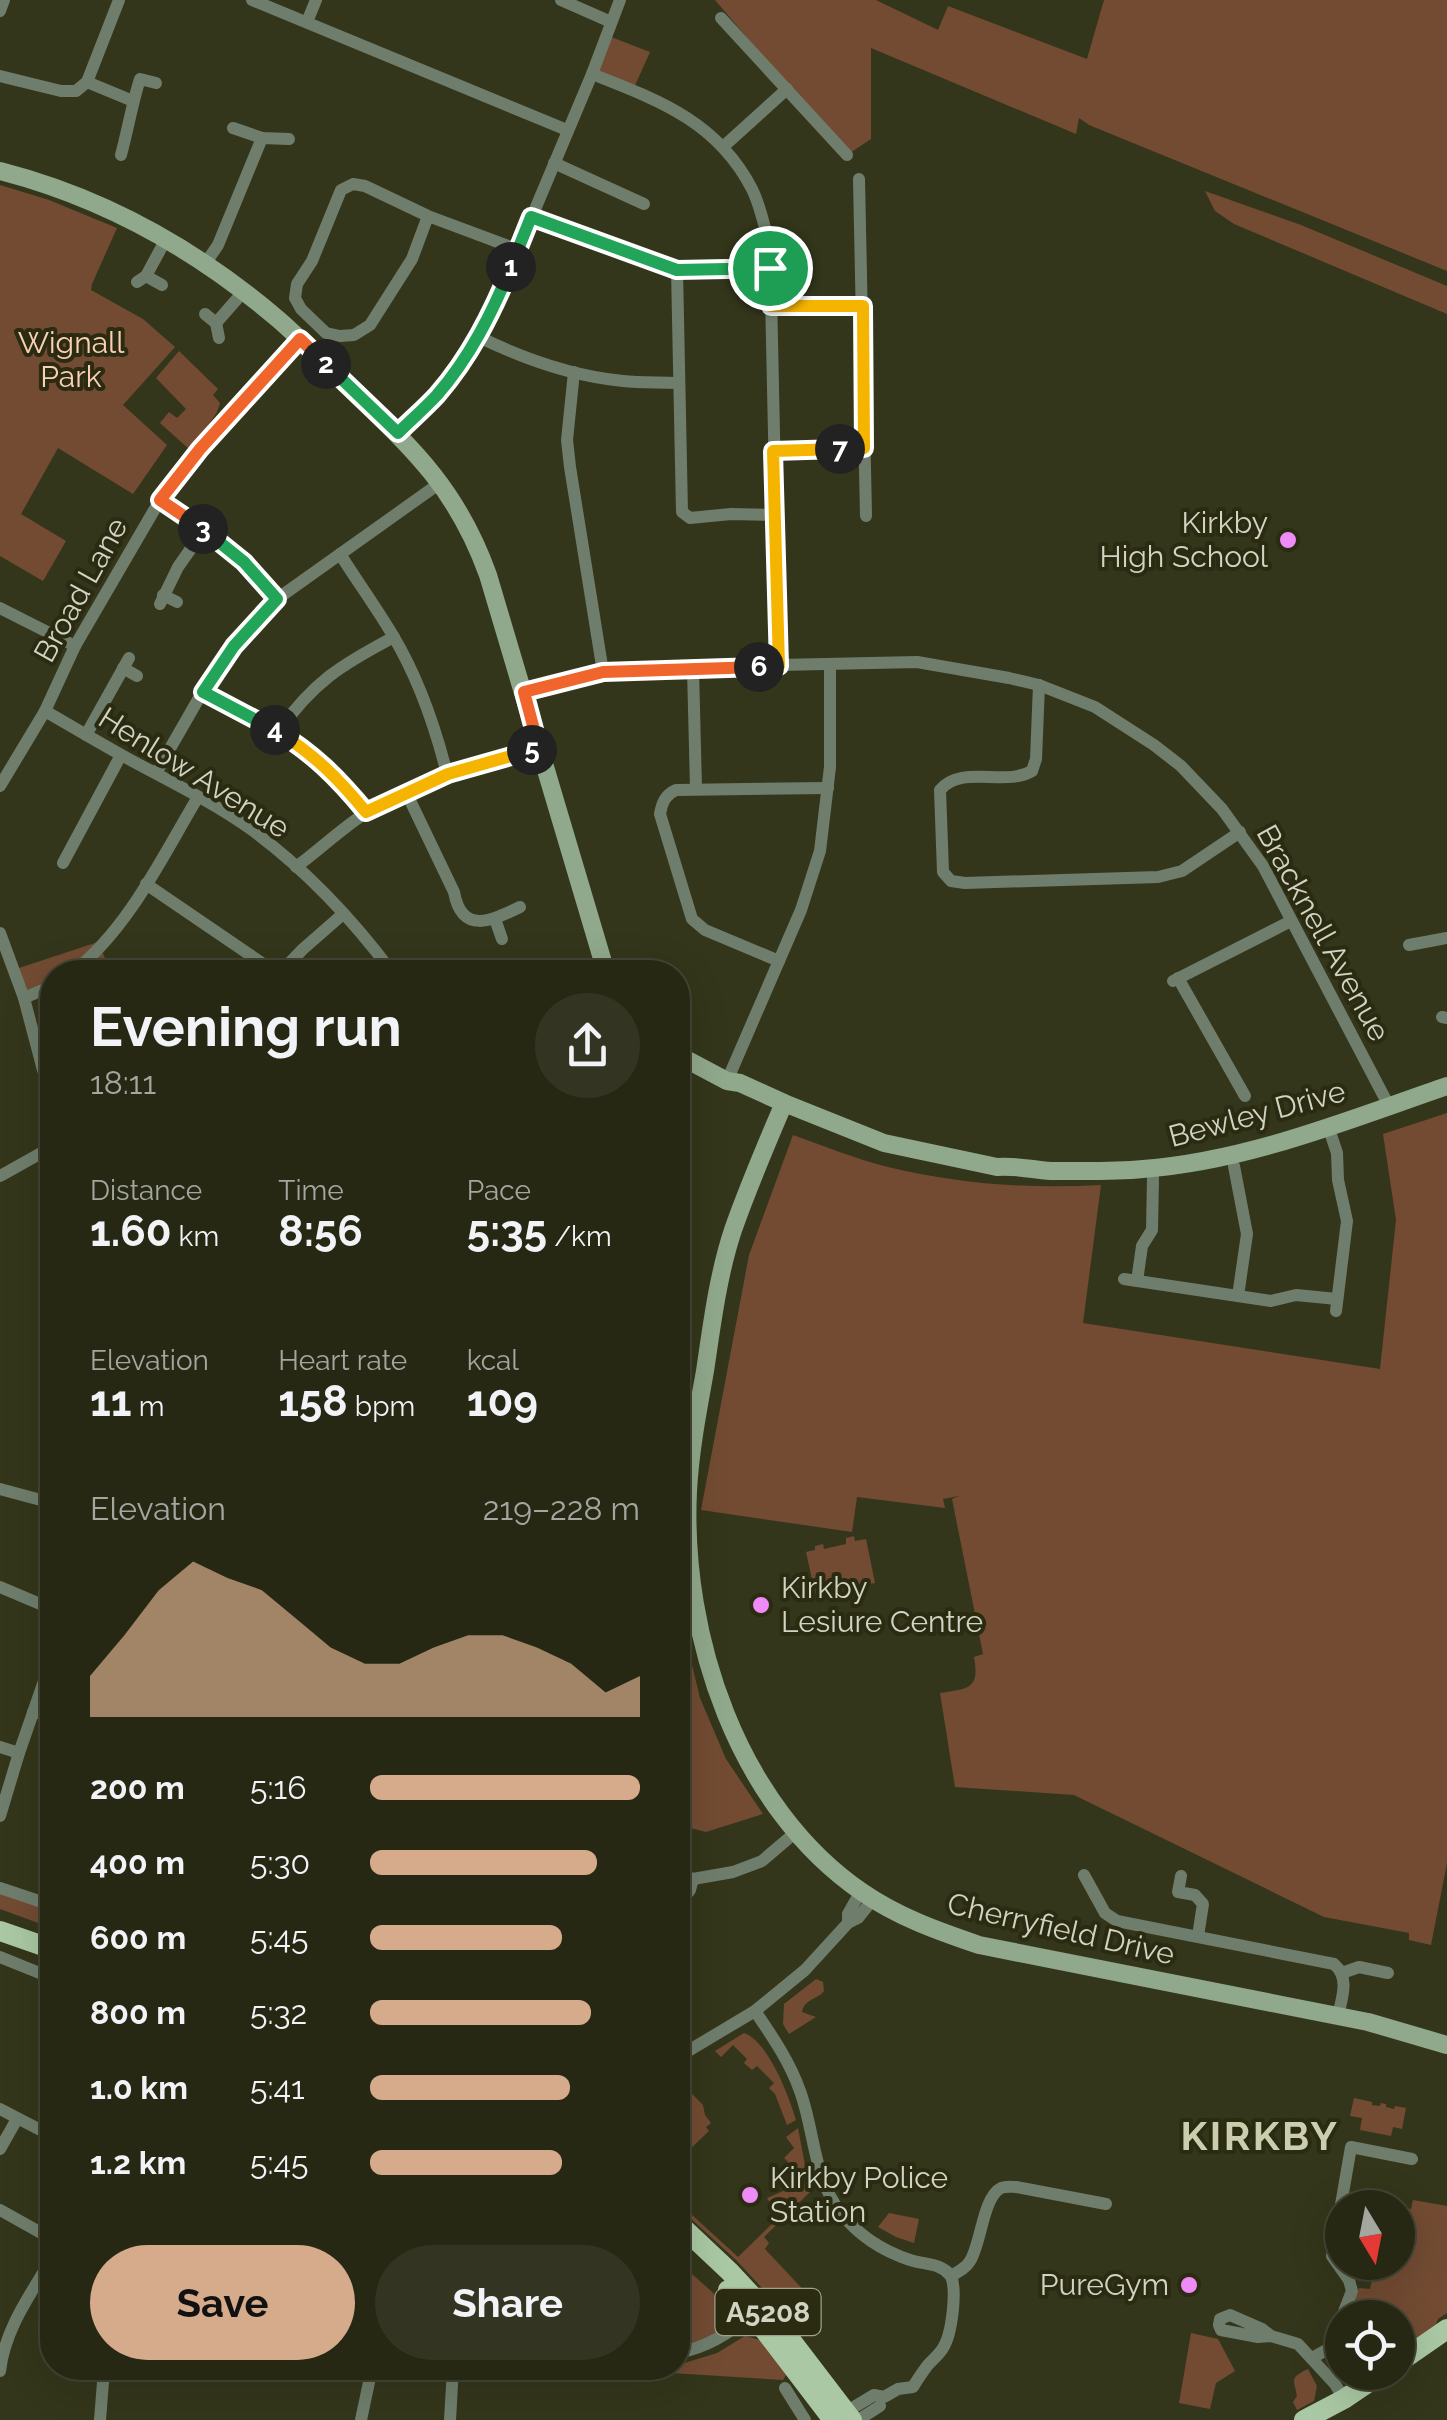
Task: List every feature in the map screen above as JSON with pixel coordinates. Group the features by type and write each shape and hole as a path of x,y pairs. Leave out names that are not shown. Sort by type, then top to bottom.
{"main road":[{"path":"0,1916 40,1930"},
{"path":"0,1931 40,1945"},
{"name":"A5208","path":"690,2234 781,2327 845,2418"},
{"name":"A5208","path":"690,2254 845,2418"},
{"path":"1415,2351 1447,2329"},
{"path":"1304,2420 1357,2390"}],"street":[{"path":"0,11 4,0"},
{"path":"0,76 76,91 87,82 119,0"},
{"path":"252,0 568,130"},
{"path":"308,22 316,0"},
{"path":"561,0 611,22"},
{"path":"398,433 437,395 491,314 620,0"},
{"path":"721,18 847,156"},
{"path":"592,74 662,102 691,119 724,146 753,191 770,248 779,666"},
{"path":"121,154 140,79 156,83"},
{"path":"87,82 132,101"},
{"path":"724,146 787,89"},
{"path":"233,128 262,138 288,140"},
{"path":"205,264 218,245 262,138"},
{"path":"554,163 644,204"},
{"path":"0,171 61,188 110,209 205,264 300,339 427,464 453,500 478,548 524,692 599,960"},
{"path":"859,179 866,516"},
{"path":"622,195 627,180"},
{"path":"428,216 412,259 370,326 354,335 326,333 300,309 295,298 297,284 312,261 341,190 353,184 519,250"},
{"path":"531,217 677,270 770,268"},
{"path":"162,285 142,279 166,239"},
{"path":"677,270 682,512 690,518 774,515"},
{"path":"213,325 244,291"},
{"path":"771,306 863,306"},
{"path":"479,336 520,357 574,372 622,381 678,382"},
{"name":"Broad Lane","path":"0,786 160,500 200,449 300,339"},
{"path":"574,372 567,440 603,672"},
{"path":"773,451 864,448"},
{"path":"156,774 234,646 277,599 440,483"},
{"path":"160,500 244,562 277,599"},
{"path":"177,602 162,599 204,530"},
{"path":"340,554 394,637 429,712 448,774"},
{"path":"0,608 75,646"},
{"path":"278,732 323,679 394,637"},
{"name":"Bracknell Avenue","path":"524,692 603,672 918,662 1039,685 1095,708 1181,766 1240,832 1263,866 1390,1106"},
{"path":"86,735 126,663 137,676"},
{"path":"727,1081 802,910 815,869 828,788 830,666"},
{"path":"693,669 696,788"},
{"path":"1039,685 1036,760 1032,771 1020,777 953,779 940,790 943,872 951,881 1158,877 1182,870 1240,832"},
{"path":"203,692 316,757 366,812"},
{"name":"Henlow Avenue","path":"45,711 251,830 296,867 383,960"},
{"path":"296,867 366,812 406,792 448,774 539,748"},
{"path":"63,863 121,755"},
{"path":"779,961 705,930 692,919 660,814 662,802 676,790 696,788 828,788"},
{"path":"406,792 463,916 494,920 520,907"},
{"path":"88,960 112,936 198,797"},
{"path":"146,884 260,960"},
{"path":"291,960 343,914"},
{"path":"494,920 502,939"},
{"path":"1246,1096 1175,980 1292,921"},
{"path":"0,933 40,1056"},
{"path":"1409,945 1447,938"},
{"path":"24,998 40,991"},
{"name":"Bewley Drive","path":"690,1061 727,1081 902,1148 997,1167 1049,1171 1130,1170 1197,1162 1261,1148 1447,1086"},
{"name":"Cherryfield Drive","path":"690,1475 717,1295 732,1233 784,1103"},
{"path":"1153,1178 1152,1230 1130,1280 1271,1301 1296,1295 1337,1304 1347,1221 1337,1153 1328,1126"},
{"path":"0,1176 40,1154"},
{"path":"1234,1166 1247,1234 1238,1296"},
{"path":"0,1489 40,1500"},
{"path":"0,1587 40,1604"},
{"name":"Cherryfield Drive","path":"690,1597 725,1712 762,1784 796,1832 867,1895 918,1923 979,1945 1338,2016 1447,2044"},
{"path":"0,1816 40,1692"},
{"path":"33,1712 40,1713"},
{"path":"0,1747 19,1753"},
{"path":"690,1879 733,1872 762,1861 796,1832"},
{"path":"1084,1875 1108,1917 1117,1921 1330,1962 1342,1973 1344,1986 1338,2016"},
{"path":"1181,1876 1178,1892 1195,1895 1203,1904 1198,1936"},
{"path":"690,1890 693,1880"},
{"path":"0,1888 39,1901"},
{"path":"1096,1896 1111,1888"},
{"path":"690,2050 755,2010 806,1970 867,1895"},
{"path":"0,1956 40,1973"},
{"path":"1342,1973 1355,1967 1388,1973"},
{"path":"755,2010 778,2044 800,2090 821,2174 842,2214 884,2249 938,2266 952,2276 955,2290 944,2346 912,2387 898,2388 880,2408 874,2395 845,2418"},
{"path":"0,2109 40,2130"},
{"path":"0,2149 17,2119"},
{"path":"1312,2358 1330,2348 1352,2291 1332,2256 1351,2147 1412,2159"},
{"path":"952,2276 972,2256 997,2190 1016,2187 1106,2204"},
{"path":"0,2210 40,2232"},
{"path":"0,2371 3,2349 16,2318 40,2278"},
{"path":"690,2350 727,2334 751,2315"},
{"path":"1271,2336 1298,2344 1344,2399"},
{"path":"100,2420 104,2380"},
{"path":"361,2420 369,2380"},
{"path":"450,2420 452,2380"},
{"path":"785,2388 805,2420"}],"green space":[{"path":"715,0 876,0 938,30 948,6 1087,59 1104,0 1447,0 1447,271 1079,118 1076,134 871,48 871,139 847,155"},
{"path":"606,35 650,52 633,90 592,74"},
{"name":"Wignall Park","path":"0,185 117,228 91,290 143,319 175,347 123,405 167,445 133,494 58,448 21,514 66,541 43,581 0,556"},
{"path":"1205,191 1301,225 1447,286 1447,314 1234,224 1215,211"},
{"path":"179,351 218,389 213,395 220,403 194,447 189,449 160,423 169,412 177,418 186,409 156,378"},
{"path":"98,942 106,960 43,960"},
{"path":"40,961 40,993 24,998 13,970"},
{"path":"1447,1113 1447,1863 1431,1945 1409,1940 1409,1933 1324,1917 1074,1795 955,1787 940,1693 970,1686 975,1676 974,1657 983,1654 952,1499 959,1496 943,1499 945,1508 857,1497 852,1532 701,1510 749,1255 793,1135 876,1164 941,1178 1020,1186 1101,1185 1083,1323 1380,1369 1396,1220 1383,1134"},
{"path":"854,1536 855,1541 866,1539 875,1583 855,1591 854,1586 833,1590 833,1594 815,1593 806,1552 823,1544 824,1549 846,1544 846,1538"},
{"path":"690,1657 700,1698 726,1759 763,1814 706,1832 690,1828"},
{"path":"0,1883 40,1897 40,1924 0,1909"},
{"path":"816,1979 823,1982 824,1991 805,2004 802,2012 816,2017 789,2034 783,2024 784,2004"},
{"path":"744,2033 761,2047 783,2084 796,2120 787,2125 769,2088 774,2083 757,2066 752,2070 744,2063 747,2059 733,2045 721,2057 715,2051"},
{"path":"690,2092 703,2105 711,2123 706,2127 709,2131 690,2149"},
{"path":"1354,2098 1372,2105 1406,2108 1402,2129 1393,2127 1391,2136 1360,2130 1362,2118 1350,2116"},
{"path":"798,2128 807,2176 792,2182 788,2177 795,2169 784,2158 794,2148 786,2137"},
{"path":"804,2182 812,2190 764,2237 769,2243 765,2249 810,2297 788,2316 690,2218 690,2213 738,2257 779,2217 768,2206 767,2198"},
{"path":"1415,2200 1447,2206 1447,2313 1438,2319 1434,2330 1415,2343 1415,2300 1354,2300 1359,2288 1370,2289 1372,2280 1415,2280"},
{"path":"889,2213 919,2219 914,2243 878,2227"},
{"path":"690,2272 728,2306 726,2323 721,2329 690,2343"},
{"path":"1191,2333 1218,2339 1235,2371 1216,2383 1210,2409 1179,2403"},
{"path":"745,2336 760,2340 786,2375 783,2380 690,2374 690,2361 717,2353"},
{"path":"1308,2369 1317,2386 1314,2401 1297,2410 1293,2402 1297,2396 1294,2380"}],"place":[{"name":"Kirkby High School","path":"1288,540"},
{"name":"Kirkby Lesiure Centre","path":"761,1605"},
{"name":"Kirkby Police Station","path":"750,2195"},
{"name":"PureGym","path":"1189,2285"}],"district":[{"name":"KIRKBY","path":"1260,2136"}],"route":[{"path":"531,217 677,270 770,268 771,306 863,306 864,448 773,451 779,666 603,672 524,692 539,748 448,774 366,812 316,757 203,692 234,646 277,599 244,562 160,500 200,449 300,339 398,433 437,395 479,336 531,217"}]}
